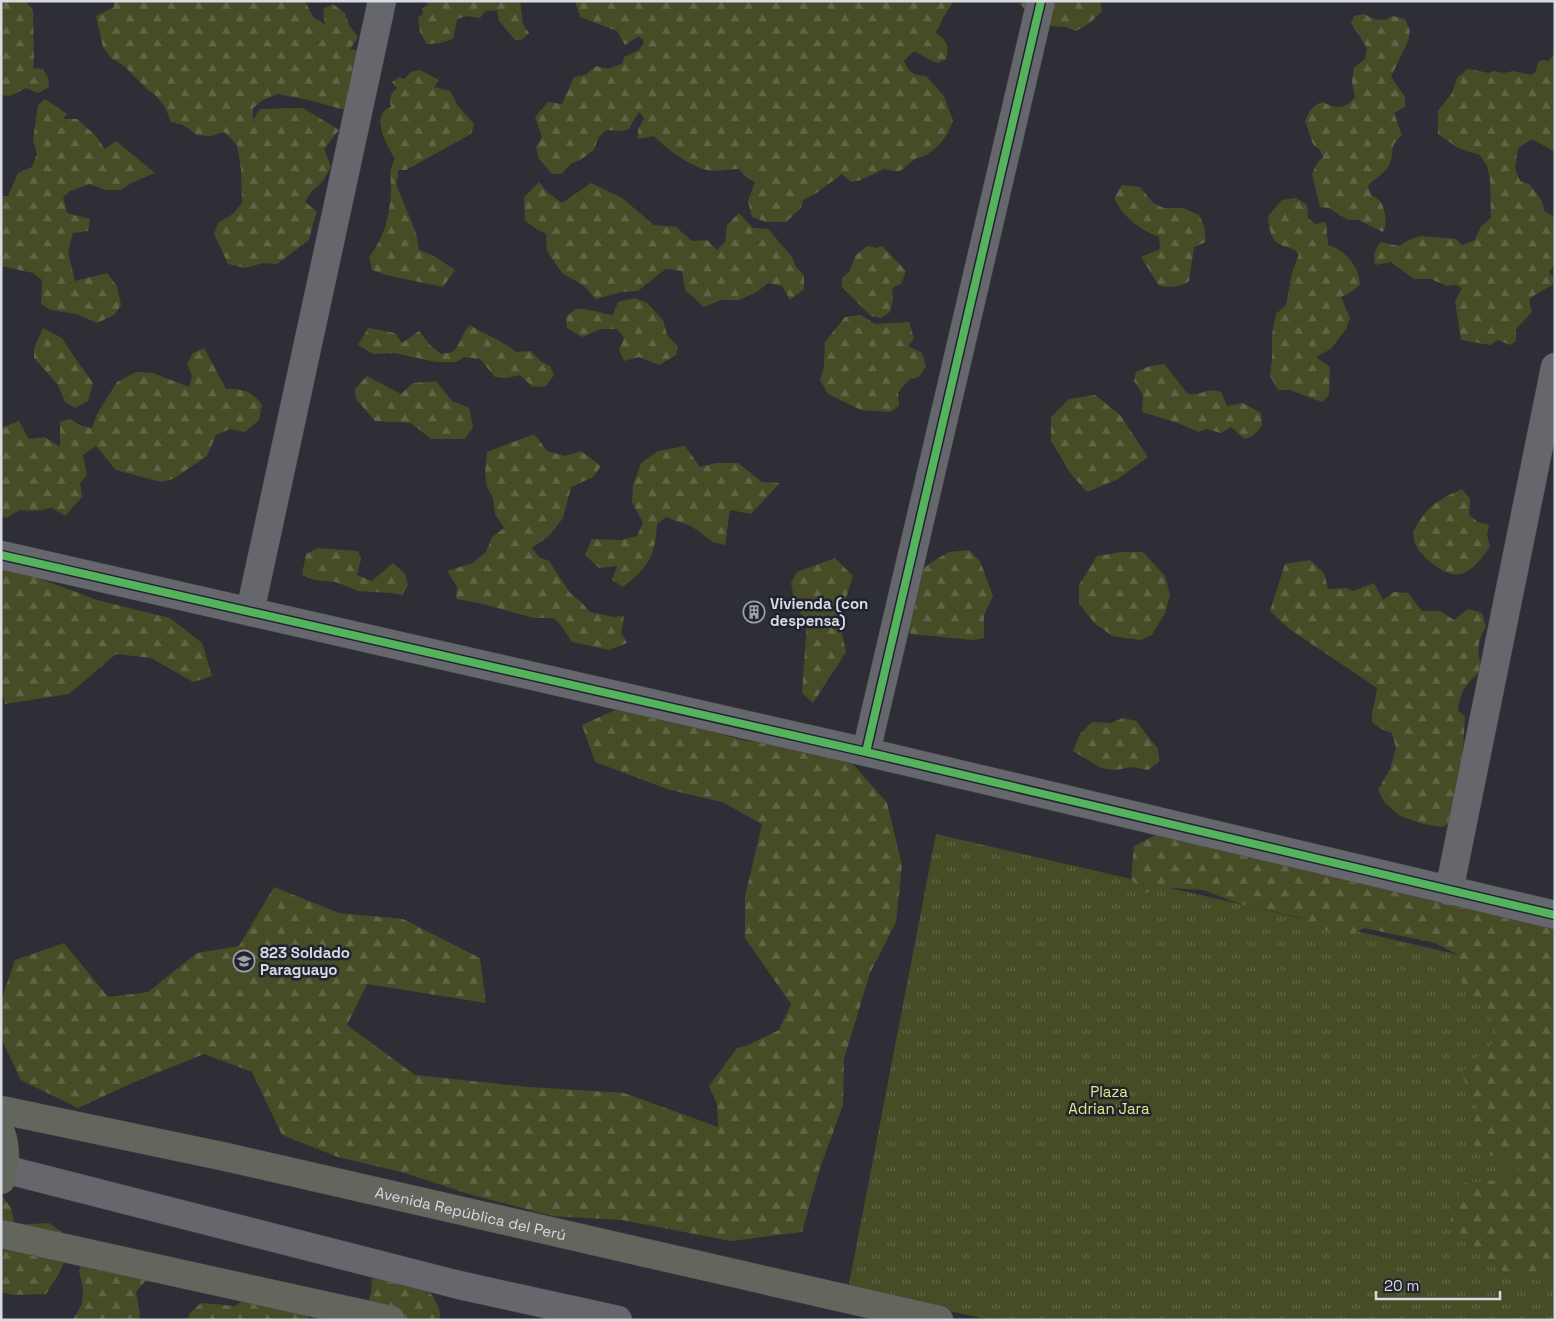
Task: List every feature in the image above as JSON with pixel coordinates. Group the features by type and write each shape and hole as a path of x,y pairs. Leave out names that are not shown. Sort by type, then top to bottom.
{"highway":[{"name":"Avenida República del Perú","path":"1,1110 226,1157 939,1320"},
{"path":"1,1133 6,1160 2,1174"},
{"path":"1,1234 390,1320"}],"street":[{"path":"250,612 382,1"},
{"path":"866,752 1041,1"},
{"path":"1449,890 1555,367"},
{"path":"1,555 866,752 1555,916"},
{"path":"2,1174 459,1285 618,1320"}],"green space":[{"path":"1,1 25,1 33,10 33,68 43,69 48,78 49,87 38,93 26,88 10,96 1,95"},
{"path":"114,1 305,1 313,17 325,24 323,9 333,4 345,13 349,25 358,37 350,49 361,51 349,111 278,94 263,100 253,108 253,120 260,109 303,108 339,130 324,149 331,167 323,181 311,192 305,202 317,212 309,240 277,264 263,263 245,268 228,264 214,234 218,223 233,214 242,203 241,169 237,145 224,132 211,136 197,135 183,125 171,122 165,107 155,95 124,66 111,58 103,47 96,16 114,7"},
{"path":"426,1 520,1 523,24 529,33 521,40 515,40 499,21 497,10 485,11 480,18 467,16 457,19 453,39 427,44 420,32 418,17 423,14 422,8 428,5"},
{"path":"575,1 953,1 935,32 946,43 948,50 946,59 939,63 914,51 904,61 910,71 926,76 944,96 953,121 946,136 935,148 925,156 915,159 902,170 884,169 861,180 851,182 842,174 815,194 803,200 801,208 786,222 766,222 752,217 748,201 755,182 745,176 739,169 707,170 679,156 654,136 638,139 638,130 644,118 639,112 629,129 622,131 606,130 598,138 594,150 580,160 570,164 562,174 552,174 539,159 536,147 542,137 535,117 548,102 562,104 574,77 585,75 596,66 607,69 622,64 624,57 639,50 644,42 639,36 625,45 617,31 580,17"},
{"path":"1018,1 1100,1 1102,11 1090,23 1076,31 1065,27 1037,25"},
{"path":"1364,14 1374,19 1383,20 1393,16 1405,19 1410,31 1408,41 1391,77 1405,97 1405,107 1394,113 1402,135 1393,146 1392,158 1388,167 1368,186 1371,195 1379,200 1383,206 1386,220 1383,232 1358,220 1348,220 1329,208 1320,207 1312,174 1317,163 1323,157 1320,150 1313,144 1305,121 1311,109 1319,103 1323,102 1340,107 1348,104 1355,97 1352,82 1354,68 1365,59 1367,48 1351,23 1354,16"},
{"path":"1555,52 1555,152 1532,139 1518,148 1515,168 1520,181 1529,184 1542,201 1544,211 1555,217 1555,263 1549,272 1554,279 1552,285 1530,298 1532,312 1516,329 1516,341 1510,345 1498,340 1490,345 1461,340 1455,301 1462,288 1456,285 1447,286 1431,279 1414,279 1391,262 1375,265 1374,254 1380,242 1399,246 1421,236 1456,239 1462,245 1475,240 1481,226 1491,218 1490,179 1487,166 1480,155 1458,148 1438,134 1438,111 1452,93 1457,78 1468,69 1489,73 1494,71 1504,73 1513,71 1531,75 1536,72 1538,62 1543,60 1549,61"},
{"path":"420,70 439,80 434,87 450,91 458,106 474,124 471,134 406,170 398,170 396,184 416,233 419,250 434,256 455,270 443,287 386,275 372,270 369,257 379,242 387,219 391,192 390,172 395,158 383,136 381,116 384,111 391,107 391,96 397,88 392,82 399,77 404,79 411,72"},
{"path":"45,99 67,114 63,119 77,119 95,135 105,149 116,141 155,173 133,182 121,190 105,190 90,184 70,191 63,197 67,213 90,219 88,231 73,233 68,252 75,281 107,273 117,286 121,305 114,315 97,323 76,314 51,310 41,304 42,280 33,273 1,266 1,196 8,196 18,173 32,167 37,154 33,140 38,105"},
{"path":"539,182 547,192 562,203 591,183 622,198 654,225 676,227 692,241 707,240 717,250 725,242 727,225 739,213 753,228 768,229 792,257 796,267 804,275 804,289 790,300 782,286 768,283 757,292 739,300 721,300 704,307 685,290 682,271 665,269 638,291 621,292 596,299 583,285 562,273 547,251 546,234 525,221 524,197"},
{"path":"1122,185 1140,187 1153,203 1164,208 1183,208 1199,215 1204,226 1206,242 1194,247 1189,281 1178,286 1159,286 1141,257 1160,249 1159,237 1139,227 1122,211 1114,198"},
{"path":"1296,198 1307,205 1308,218 1315,224 1326,222 1328,245 1346,255 1350,260 1357,272 1360,285 1341,297 1350,318 1346,329 1331,349 1316,357 1330,367 1329,395 1322,402 1290,390 1278,390 1270,376 1272,335 1276,314 1286,305 1292,273 1299,254 1274,240 1268,216 1282,200"},
{"path":"867,246 876,248 882,246 906,271 901,284 892,288 893,299 890,312 881,318 871,316 842,287 842,278 849,272 856,255"},
{"path":"634,298 646,302 663,320 667,335 678,347 676,355 659,365 639,357 624,361 619,350 624,338 617,329 601,329 582,337 567,328 566,317 576,309 613,315 618,302"},
{"path":"861,315 875,324 909,322 914,339 908,346 922,353 926,366 919,377 910,379 898,392 899,406 890,412 861,410 828,394 820,380 824,367 825,342 845,317"},
{"path":"470,325 516,352 531,351 540,361 550,366 554,375 546,386 533,387 520,375 507,378 495,377 480,359 465,357 456,362 436,362 394,353 373,354 358,345 368,328 395,333 402,343 419,331 430,345 441,354 453,352"},
{"path":"43,328 62,338 93,383 88,401 75,408 65,402 58,385 34,358 34,348"},
{"path":"204,348 226,389 246,391 254,396 262,405 259,420 245,432 230,429 216,435 207,456 173,479 161,482 116,470 96,446 83,455 87,475 80,483 82,497 65,516 52,508 37,511 20,510 6,518 1,516 1,428 19,421 29,439 45,437 60,447 60,422 69,419 82,426 92,428 97,414 117,382 136,372 153,373 189,387 192,376 187,364 193,353"},
{"path":"1164,364 1188,394 1197,394 1211,390 1221,392 1227,406 1243,403 1261,413 1262,426 1253,436 1245,439 1231,427 1221,433 1206,429 1199,432 1178,423 1142,412 1143,395 1134,381 1136,372 1150,366"},
{"path":"367,376 401,394 413,383 436,381 452,401 469,408 473,427 465,439 431,439 411,423 375,421 356,399 355,389"},
{"path":"1095,395 1120,415 1148,457 1118,479 1087,492 1071,474 1051,441 1051,417 1069,399"},
{"path":"534,434 547,451 565,456 581,451 601,466 593,477 571,487 563,518 549,536 532,548 539,557 549,561 570,593 590,612 613,617 624,616 621,633 627,643 609,650 572,642 554,618 534,618 479,603 456,599 457,587 447,571 473,563 486,552 492,537 504,528 495,514 493,498 487,487 485,473 487,452"},
{"path":"685,446 700,467 716,463 738,463 762,482 780,483 751,514 730,510 725,545 713,542 693,527 666,517 657,524 652,553 645,567 623,587 612,580 617,566 599,568 585,555 592,539 621,540 637,536 643,523 632,502 633,485 641,463 658,451"},
{"path":"1462,489 1470,499 1469,515 1478,522 1489,525 1487,535 1490,547 1470,570 1459,574 1452,574 1437,567 1424,556 1415,544 1413,532 1433,505"},
{"path":"318,548 358,551 361,559 357,575 372,581 393,563 405,574 408,585 402,595 358,591 336,582 314,580 302,575 306,554"},
{"path":"969,550 980,561 993,596 984,615 984,638 973,640 911,634 899,618 917,573 949,552"},
{"path":"1121,552 1143,552 1165,576 1170,595 1165,613 1152,635 1140,640 1113,636 1095,624 1079,603 1079,585 1097,556"},
{"path":"835,558 853,576 839,620 846,652 813,703 802,693 807,620 796,608 791,583 797,572"},
{"path":"1310,560 1324,573 1328,589 1346,588 1353,591 1374,583 1383,600 1394,592 1408,593 1422,611 1440,611 1454,620 1468,609 1482,613 1486,627 1479,642 1478,653 1483,668 1463,691 1458,711 1465,716 1459,817 1443,827 1423,824 1400,816 1385,803 1378,790 1390,769 1396,748 1392,733 1383,730 1372,722 1377,688 1288,628 1270,611 1285,564"},
{"path":"1,564 97,600 170,618 202,643 212,676 193,682 151,658 116,654 69,694 5,704 1,689"},
{"path":"622,707 746,741 795,743 853,764 887,803 902,865 896,922 870,973 844,1059 843,1105 820,1168 802,1232 731,1241 622,1220 553,1216 472,1195 405,1173 338,1157 282,1135 252,1072 204,1054 137,1081 78,1108 21,1080 1,1038 1,1001 15,960 64,943 108,997 148,992 197,953 239,946 274,887 339,913 403,919 480,958 486,1003 367,984 347,1025 415,1075 529,1087 624,1093 718,1127 717,1104 709,1086 737,1048 748,1045 779,1030 791,1004 745,938 745,897 762,824 722,802 670,790 595,762 582,725"},
{"path":"1123,718 1136,721 1158,749 1159,762 1148,770 1132,767 1115,770 1101,768 1073,751 1080,734 1092,722 1111,723"},
{"path":"1164,831 1555,923 1555,1271 1539,1281 1507,1275 1450,1225 1454,1205 1465,1183 1498,1180 1525,1174 1506,1160 1480,1152 1467,1134 1479,1111 1461,1073 1494,1041 1491,1012 1462,985 1457,954 1435,943 1364,928 1343,938 1298,917 1240,904 1203,890 1171,888 1145,893 1131,879 1134,846"},
{"name":"Plaza Adrian Jara","path":"936,834 1555,977 1555,1320 991,1320 848,1289"},
{"path":"1,1194 11,1208 15,1225 49,1223 64,1234 64,1260 60,1272 46,1294 13,1295 1,1292"},
{"path":"135,1249 148,1262 147,1279 136,1292 140,1314 139,1320 73,1320 82,1304 83,1288 79,1271 84,1255 119,1256"},
{"path":"389,1276 423,1286 433,1296 438,1306 440,1320 342,1320 357,1313 366,1306 370,1295 372,1279"},
{"path":"249,1296 308,1305 308,1320 188,1320 189,1314 201,1303 235,1306"}],"cycle path":[{"path":"866,752 1041,1"},
{"path":"1,555 866,752 1555,915"}],"place":[{"name":"Vivienda (con despensa)","path":"754,612"},
{"name":"823 Soldado Paraguayo","path":"244,961"}]}
